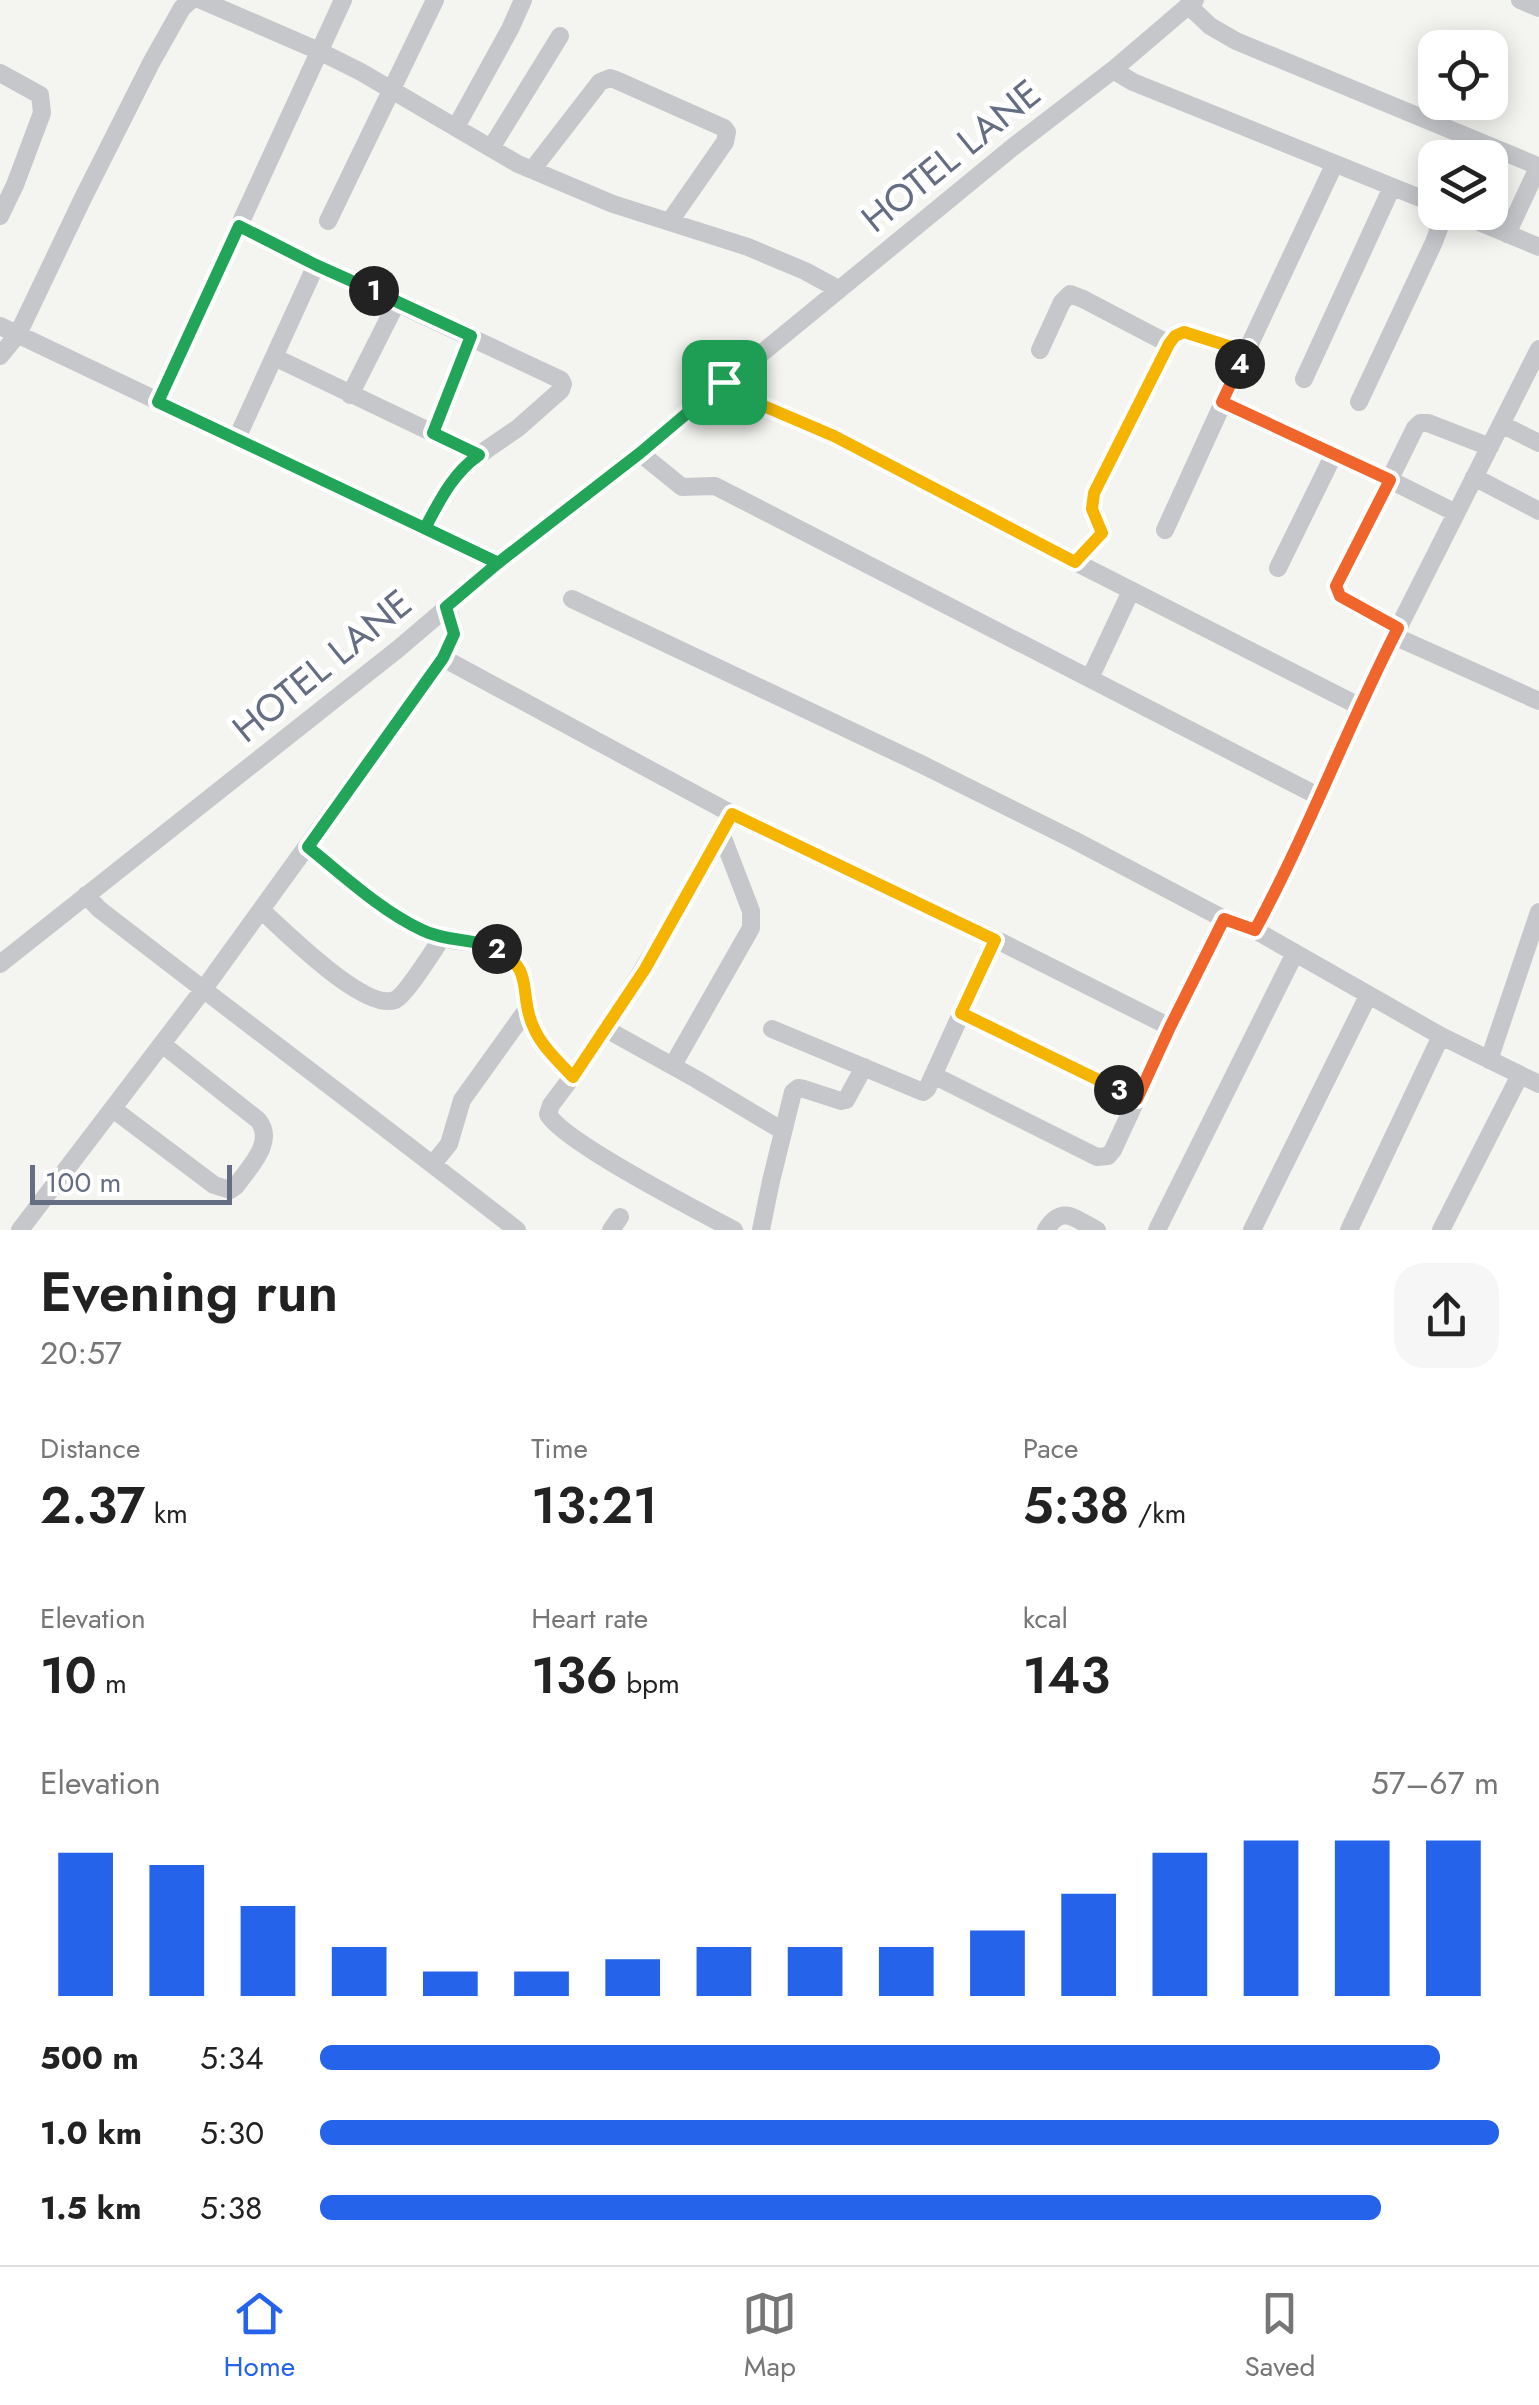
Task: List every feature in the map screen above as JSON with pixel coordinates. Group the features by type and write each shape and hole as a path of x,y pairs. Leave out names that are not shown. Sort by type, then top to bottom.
{"street":[{"path":"0,356 18,334 143,80 182,8 192,0"},
{"path":"200,0 320,51 532,170 613,204 748,247 805,270 838,289"},
{"path":"328,221 435,0"},
{"path":"456,127 522,0"},
{"path":"1520,0 1539,8"},
{"path":"158,402 341,1"},
{"path":"1194,9 1236,41 1453,140"},
{"name":"HOTEL LANE","path":"0,964 93,903 142,854 398,649 450,616 498,563 652,464 838,289 1013,147 1123,76 1194,9"},
{"path":"491,148 560,36"},
{"path":"0,73 40,95 43,103 0,216"},
{"path":"1123,76 1418,198"},
{"path":"532,170 600,82 616,80 727,132 725,142 670,221"},
{"path":"1507,234 1536,168 1508,158"},
{"path":"1165,530 1334,165"},
{"path":"1304,379 1392,188"},
{"path":"239,226 556,376 563,384 518,428 467,463 452,480 425,528"},
{"path":"1359,402 1438,230"},
{"path":"1498,230 1539,246"},
{"path":"237,438 316,265"},
{"path":"1040,350 1062,302 1070,294 1169,344"},
{"path":"350,395 396,302"},
{"path":"0,326 498,563"},
{"path":"1075,562 1102,533 1092,509 1094,493 1175,336 1184,332 1241,350 1248,348"},
{"path":"433,433 471,336"},
{"path":"1255,930 1287,871 1359,706 1539,349"},
{"path":"274,357 479,455"},
{"path":"732,389 834,436 1359,706"},
{"path":"1222,402 1456,513"},
{"path":"1490,446 1442,427 1420,423 1336,592 1396,632 1539,701"},
{"path":"1502,424 1539,442"},
{"path":"1278,568 1334,454"},
{"path":"652,464 682,487 712,485 1320,796"},
{"path":"1474,477 1539,511"},
{"path":"1090,678 1131,591"},
{"path":"572,599 938,773 1224,919 1255,930 1441,1036 1539,1084"},
{"path":"20,1230 203,990 443,658 452,642 450,616"},
{"path":"443,658 732,814 1170,1027"},
{"path":"732,814 645,969 548,1114 552,1122 650,1184 734,1230"},
{"path":"672,1065 751,928 752,911 721,834"},
{"path":"308,847 391,912 422,930 442,938 487,944 517,963 539,1039 573,1077"},
{"path":"93,903 517,1230"},
{"path":"261,910 345,984 386,1002 400,998 442,938"},
{"path":"1489,1060 1539,912"},
{"path":"933,1075 1097,1157 1104,1157 1113,1150 1224,919"},
{"path":"772,1029 923,1092 995,940"},
{"path":"1157,1230 1295,953"},
{"path":"1252,1230 1368,996"},
{"path":"432,1164 448,1144 467,1093 528,1008"},
{"path":"961,1013 1137,1099"},
{"path":"606,1029 782,1131"},
{"path":"1350,1230 1441,1036"},
{"path":"112,1109 214,1186 230,1190 236,1186 263,1146 264,1127 162,1044"},
{"path":"761,1230 790,1098 798,1088 846,1100 864,1067"},
{"path":"1462,1230 1443,1225 1520,1076"},
{"path":"1046,1230 1054,1218 1065,1214 1097,1230"}],"route":[{"path":"724,382 498,563 158,402 239,226 471,336 433,433 479,455 452,480 425,528 498,563 446,607 454,634 443,658 308,847 391,912 422,930 442,938 487,944 517,963 539,1039 573,1077 645,969 732,814 995,940 961,1013 1137,1099 1224,919 1255,930 1287,871 1359,706 1398,628 1336,592 1390,480 1222,402 1248,348 1241,350 1184,332 1175,336 1165,349 1094,493 1092,509 1102,533 1075,562 834,436 745,398 724,382"}]}
